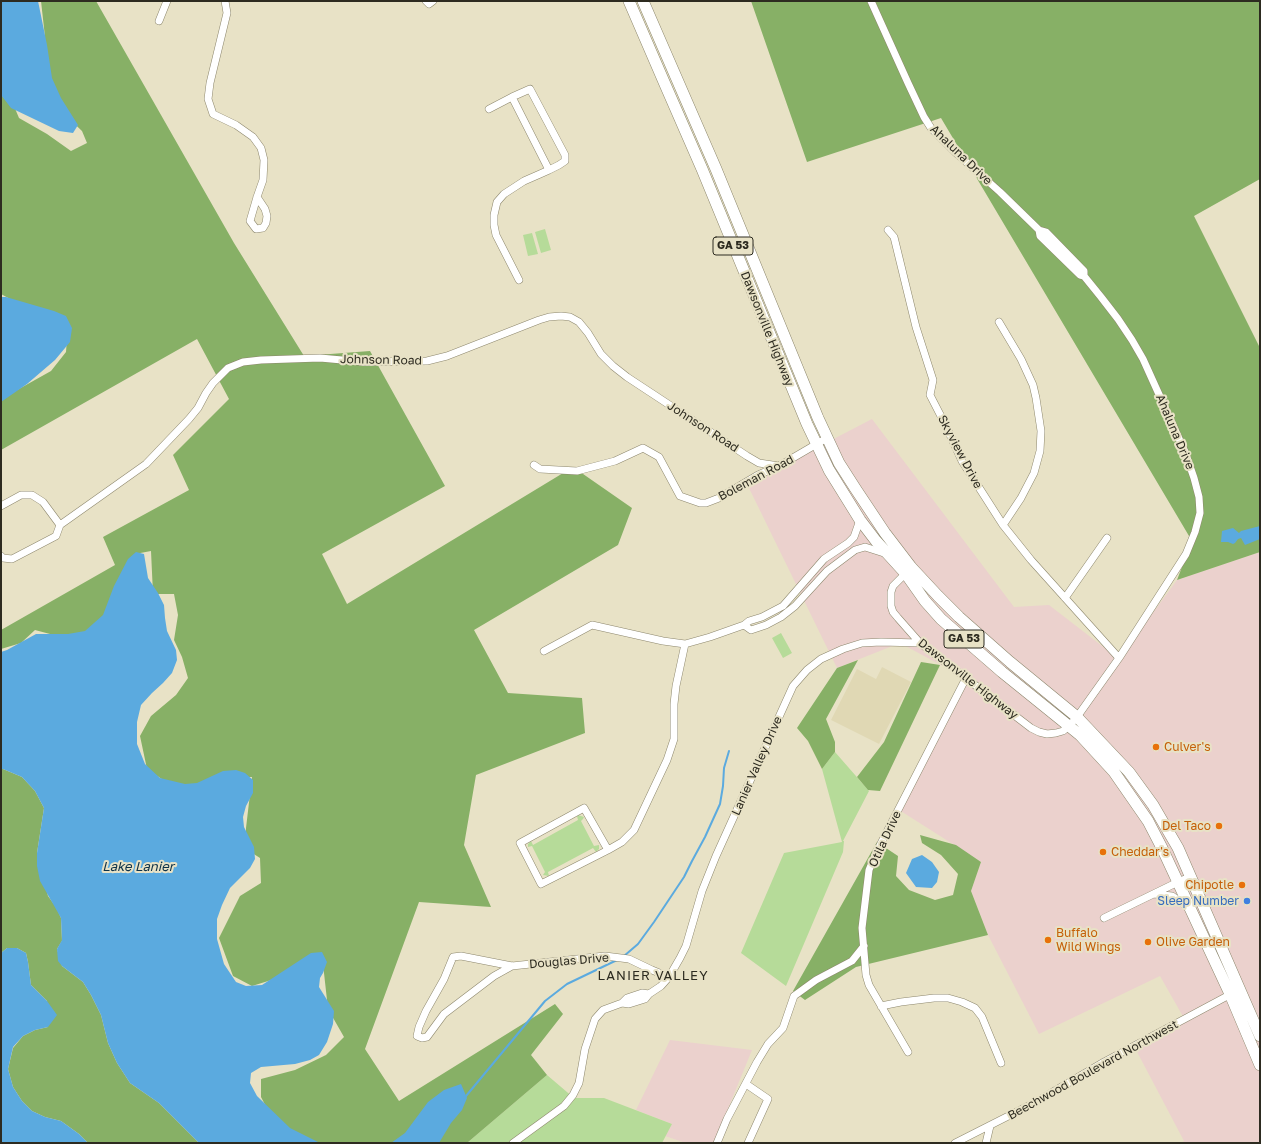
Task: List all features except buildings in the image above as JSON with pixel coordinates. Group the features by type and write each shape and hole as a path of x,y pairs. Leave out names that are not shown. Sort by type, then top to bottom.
{"main road":[{"name":"Dawsonville Highway","path":"629,1 702,169 816,444 829,470 860,520 876,542 887,554 909,571"},
{"name":"Dawsonville Highway","path":"643,1 716,169 778,323 827,438 859,495 909,571 925,601 941,619 1002,672 1080,735 1114,772 1155,834 1191,909 1235,993 1260,1036"},
{"name":"GA 53","path":"909,571 1010,662 1077,717"},
{"name":"Dawsonville Highway","path":"1077,717 1117,758 1136,781 1153,805 1178,848 1203,905 1260,1065"}],"street":[{"path":"159,21 167,1"},
{"path":"225,1 227,13 210,83 208,99 213,114 236,125 253,137 261,148 264,160 263,180 257,197"},
{"path":"426,1 429,4 433,1"},
{"name":"Ahaluna Drive","path":"871,1 924,117 931,128 1039,230 1040,236 1080,275 1084,276 1118,319 1132,340 1143,359 1185,452 1199,497 1200,513 1195,532 1186,554 1119,658 1069,726"},
{"path":"664,82 676,76"},
{"path":"489,108 530,89 566,155 565,161 524,181 504,194 497,202 494,215 496,235 519,280"},
{"path":"512,98 549,170"},
{"name":"Skyview Drive","path":"888,230 894,237 916,326 933,380 930,395 962,461 1003,525 1031,560 1119,658"},
{"name":"Johnson Road","path":"1,556 3,558 12,559 56,536 60,525 146,464 189,419 198,408 206,393 217,378 228,368 243,362 261,360 320,358 364,362 427,361 447,356 549,317 570,317 579,322 601,354 627,377 747,456 759,463 779,466"},
{"path":"999,322 1021,359 1033,385 1041,431 1040,451 1034,473 1021,498 1003,525"},
{"name":"Boleman Road","path":"534,465 540,469 577,471 615,461 643,448 659,457 680,496 700,503 706,503 719,498 758,475 779,466 827,438"},
{"path":"1,506 21,495 32,495 43,502 60,525"},
{"path":"544,651 592,625 662,641 685,644 744,625 751,630 786,603 824,560 854,537 860,520"},
{"path":"1065,598 1107,538"},
{"path":"764,621 781,617 792,609 827,571 855,550 865,547 887,554"},
{"path":"836,552 842,560"},
{"name":"Dawsonville Highway","path":"909,571 893,586 891,592 891,606 893,612 920,643 1031,728 1047,734 1063,731 1069,726"},
{"path":"786,603 792,609"},
{"name":"Lanier Valley Drive","path":"513,1143 564,1106 573,1095 579,1083 585,1049 595,1019 603,1010 622,1003 629,1004 644,999 661,986 669,977 686,946 702,890 713,863 794,686 807,670 821,659 843,649 862,643 920,643"},
{"path":"608,850 584,808 520,843 541,884 608,850 622,842 634,830 667,760 674,739 674,704 676,686 685,644"},
{"name":"Otila Drive","path":"908,1052 869,984 866,975 862,928 869,870 876,853 966,678"},
{"path":"1104,918 1190,877"},
{"path":"1154,894 1172,896 1191,909"},
{"path":"717,1143 727,1119 768,1044 783,1028 794,996 816,980 852,961 864,946"},
{"name":"Douglas Drive","path":"512,966 494,976 444,1014 427,1036 422,1038 417,1036 426,1011 444,979 453,957 461,956 512,966 605,956 629,959 669,977"},
{"name":"Beechwood Boulevard Northwest","path":"955,1143 1034,1103 1104,1062 1235,993"},
{"path":"881,1006 901,1002 940,998 948,998 962,1002 974,1008 984,1021 1001,1063"},
{"path":"746,1084 768,1099 748,1143"},
{"path":"986,1143 990,1126"}],"shaded area":[{"path":"872,419 1014,607 1049,605 1119,659 1177,580 1260,552 1260,1143 1181,1143 1184,1141 1135,1048 1185,1020 1160,976 1039,1034 988,935 971,891 981,862 896,808 963,677 900,643 837,668 747,484"},
{"path":"882,667 911,682 879,744 831,720 857,669 876,679"},
{"path":"670,1040 752,1050 714,1143 686,1143 665,1136 672,1124 636,1110"}],"green space":[{"path":"41,1 96,1 234,243 304,356 370,351 445,486 322,554 347,604 573,467 632,508 618,545 474,630 508,693 582,698 585,733 476,775 464,845 491,907 419,902 365,1049 399,1101 555,1004 563,1014 531,1055 547,1075 467,1143 316,1143 275,1124 261,1097 261,1079 295,1070 326,1055 344,1037 328,1009 323,964 252,986 233,976 219,938 240,896 261,883 260,858 246,849 246,828 252,777 236,777 201,789 169,784 147,769 140,736 151,716 176,695 188,678 182,657 174,640 178,615 174,594 153,594 151,551 135,554 108,613 92,630 75,635 50,634 35,630 21,643 1,649 1,630 115,565 103,537 189,490 173,455 229,399 197,339 1,450 1,399 51,371 66,352 68,325 19,304 1,294 1,75 19,118 47,134 71,151 87,143 82,131 58,108 45,76 45,37"},
{"path":"751,1 1260,1 1260,179 1194,216 1260,348 1260,552 1177,580 1192,541 941,118 807,162"},
{"path":"545,229 551,250 541,253 535,232"},
{"path":"532,233 538,254 528,256 523,235"},
{"path":"781,633 792,653 783,658 772,638"},
{"path":"858,660 826,719 835,742 835,752 822,769 808,741 797,728 837,668"},
{"path":"921,662 940,665 880,791 868,790 857,777 884,742"},
{"path":"835,752 869,791 843,841 843,852 786,986 741,953 784,853 842,842 822,769"},
{"path":"1,769 22,777 35,791 44,808 37,853 48,896 56,907 61,918 62,941 57,949 62,966 83,982 91,995 101,1015 108,1043 117,1063 130,1083 159,1103 199,1143 88,1143 79,1134 61,1121 45,1117 32,1111 22,1101 13,1087 8,1069 13,1048 23,1036 35,1030 48,1027 47,1001 31,985 26,953 17,948 7,948 1,953"},
{"path":"578,815 584,817 581,821 594,846 599,845 599,849 596,852 593,848 548,872 549,876 543,875 545,872 532,846 528,847 528,844 531,841 533,845 578,820"},
{"path":"920,835 956,845 981,862 971,891 988,935 856,967 805,1000 793,991 877,842 898,856 896,876 909,890 935,900 953,895 958,874 941,855 922,843"},
{"path":"547,1075 574,1098 604,1098 672,1124 662,1143 467,1143"}],"water":[{"path":"1,1 38,1 52,78 61,98 78,125 73,133 59,131 11,108 1,95"},
{"path":"1,297 6,297 54,311 66,316 72,328 70,342 55,360 27,384 1,402"},
{"path":"1260,526 1260,539 1245,545 1241,538 1233,544 1221,542 1222,531 1233,528 1239,533 1241,531"},
{"name":"Lake Lanier","path":"136,552 144,554 148,578 164,605 167,631 176,650 177,660 172,673 141,705 137,722 137,744 145,764 160,778 185,784 197,783 223,771 236,770 245,773 253,780 253,793 246,806 243,817 244,827 254,847 255,859 250,868 230,888 217,919 217,939 224,964 236,982 246,986 262,985 311,953 322,952 327,962 320,978 319,987 334,1011 333,1024 327,1042 319,1055 310,1060 295,1064 261,1067 251,1073 250,1083 257,1096 290,1128 320,1143 199,1143 159,1103 130,1083 117,1063 108,1043 101,1015 91,995 83,982 62,966 58,961 57,949 62,940 61,918 40,881 37,866 37,853 44,808 35,791 22,777 1,769 1,652 36,634 68,634 85,631 103,615 114,586 128,559"},
{"path":"922,855 932,862 939,872 937,882 932,888 916,887 906,873 912,859"},
{"path":"7,948 17,948 26,953 31,985 47,1001 57,1015 48,1027 35,1030 23,1036 13,1047 8,1069 13,1087 22,1101 32,1111 45,1117 61,1121 79,1134 88,1143 1,1143 1,953"},
{"path":"461,1084 467,1098 462,1110 451,1123 439,1143 391,1143 405,1133 428,1102 444,1090"}],"waterway":[{"path":"624,956 638,944 654,922 684,877 705,837 720,804 724,768 729,751"},
{"path":"466,1096 545,1001 567,984 617,960"}],"place":[{"name":"Culver's","path":"1156,747"},
{"name":"Del Taco","path":"1219,826"},
{"name":"Cheddar's","path":"1103,852"},
{"name":"Chipotle","path":"1242,885"},
{"name":"Sleep Number","path":"1247,901"},
{"name":"Buffalo Wild Wings","path":"1048,940"},
{"name":"Olive Garden","path":"1148,942"}],"district":[{"name":"LANIER VALLEY","path":"653,976"}]}
